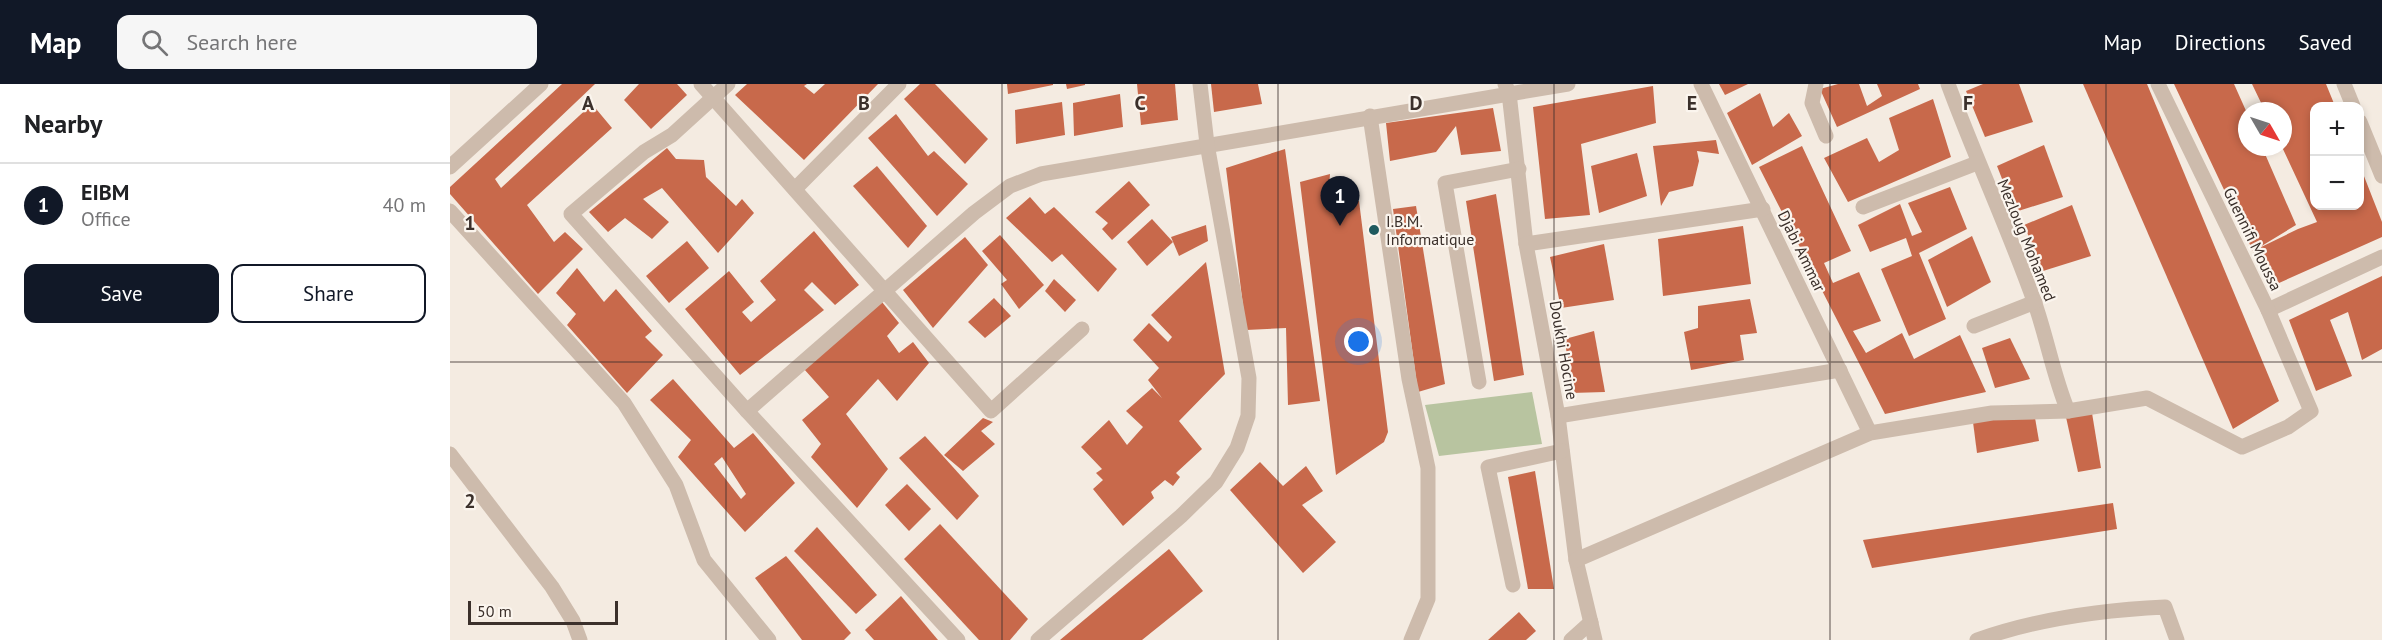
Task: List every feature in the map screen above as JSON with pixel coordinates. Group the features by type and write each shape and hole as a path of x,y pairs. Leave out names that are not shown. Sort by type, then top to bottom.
{"street":[{"path":"450,167 541,84"},
{"path":"701,84 991,411 1082,329"},
{"path":"728,84 672,135 644,152 571,214 747,411 958,640"},
{"path":"795,189 899,84"},
{"path":"1038,640 1181,516 1216,482 1237,448 1248,416 1249,378 1207,144 1200,84"},
{"path":"747,411 974,213 1010,186 1041,174 1370,116 1507,88 1568,84"},
{"name":"Djabi Ammar","path":"1701,84 1870,433"},
{"path":"1815,84 1812,103 1826,136"},
{"name":"Mezloug Mohamed","path":"1948,84 1977,162 2035,302 2060,392 2068,411"},
{"name":"Guennifi Moussa","path":"2068,411 2147,398 2242,447 2288,427 2312,411 2268,310 2158,84"},
{"path":"2344,84 2351,102"},
{"name":"Doukhi Hocine","path":"1507,88 1519,169 1526,244 1558,416 1576,560 1595,640"},
{"path":"1370,116 1409,379 1428,468 1428,599 1411,640"},
{"path":"2364,132 2382,176"},
{"path":"1863,207 1977,162"},
{"path":"1479,382 1445,183 1519,169"},
{"path":"1526,244 1763,209"},
{"path":"450,211 624,403 676,485 704,560 769,640"},
{"path":"2268,310 2382,257"},
{"path":"1974,326 2035,302"},
{"path":"1558,416 1840,370"},
{"path":"1576,560 1870,433 1992,413 2068,411"},
{"path":"1513,585 1488,467 1562,451"},
{"path":"450,454 552,587 573,621 580,640"},
{"path":"1977,640 2002,631 2117,609 2165,606 2177,640"},
{"path":"1571,640 1592,622"}],"green space":[{"path":"1532,392 1542,444 1439,456 1425,405"}],"building":[{"path":"562,84 595,84 495,179 501,188 592,104 612,128 527,205 554,242 565,232 583,249 538,294 450,194 450,187"},
{"path":"639,84 677,84 687,95 651,129 624,100"},
{"path":"747,84 807,84 804,86 814,94 825,84 878,84 804,160 735,95"},
{"path":"920,84 935,84 988,139 965,164 904,99"},
{"path":"1007,84 1053,84 1053,85 1008,94"},
{"path":"1066,84 1085,84 1085,85 1067,89"},
{"path":"1137,84 1175,84 1178,120 1141,125"},
{"path":"1211,84 1258,84 1262,104 1214,112"},
{"path":"1719,84 1748,84 1725,95"},
{"path":"1838,84 1859,84 1867,106 1882,96 1877,84 1918,84 1920,89 1837,127 1820,89"},
{"path":"1983,84 2019,84 2033,122 1985,137 1966,91"},
{"path":"2083,84 2147,84 2279,401 2233,429"},
{"path":"2174,84 2234,84 2242,102 2238,102 2238,156 2266,156 2296,225 2255,250 2317,222 2311,210 2364,210 2364,176 2382,222 2382,237 2270,287"},
{"path":"2252,84 2326,84 2333,102 2310,102 2310,207 2286,156 2292,156 2292,102 2261,102"},
{"path":"1653,86 1656,123 1581,144 1590,215 1545,219 1533,107"},
{"path":"1760,93 1773,127 1789,113 1802,136 1752,165 1727,113"},
{"path":"1120,94 1123,127 1074,136 1073,103"},
{"path":"1933,99 1951,157 1848,202 1824,158 1867,138 1879,162 1899,150 1889,118"},
{"path":"1062,102 1065,135 1016,144 1015,110"},
{"path":"1493,108 1501,151 1461,155 1456,126 1436,152 1390,161 1386,123"},
{"path":"896,114 928,156 934,151 968,184 937,216 868,138"},
{"path":"1716,140 1719,154 1697,151 1699,161 1693,186 1669,192 1661,206 1653,146"},
{"path":"2044,145 2063,197 2015,212 1997,166"},
{"path":"1802,146 1851,251 1824,263 1833,283 1859,272 1881,321 1853,331 1866,353 1902,333 1914,359 1960,335 1986,392 1885,414 1759,167"},
{"path":"667,148 676,159 704,160 706,177 736,206 742,199 754,213 718,253 662,188 643,199 669,222 652,239 625,218 608,232 589,212"},
{"path":"1285,149 1320,401 1288,405 1286,328 1246,330 1226,168"},
{"path":"1637,153 1647,196 1599,213 1591,166"},
{"path":"877,166 927,226 908,248 853,186"},
{"path":"1330,174 1328,201 1359,201 1388,432 1384,442 1336,475 1300,182"},
{"path":"1129,181 1150,205 1112,240 1102,229 1108,223 1095,212"},
{"path":"1950,187 1967,229 1919,253 1946,319 1909,336 1881,269 1912,256 1906,238 1870,252 1858,225 1900,204 1912,236 1922,232 1908,203"},
{"path":"1496,194 1524,375 1494,381 1466,201"},
{"path":"1030,197 1045,214 1054,207 1117,269 1098,292 1062,254 1052,262 1006,218"},
{"path":"2072,205 2091,256 2043,271 2024,225"},
{"path":"1416,206 1445,384 1418,392 1393,209"},
{"path":"1152,219 1173,242 1147,266 1127,242"},
{"path":"1206,225 1208,241 1179,256 1171,237"},
{"path":"1743,226 1751,284 1663,296 1658,239"},
{"path":"814,231 859,285 835,305 812,282 804,290 824,310 740,375 685,309 729,271 754,302 742,312 751,322 776,300 760,281"},
{"path":"1000,235 1044,285 1019,309 1001,284 1007,280 982,251"},
{"path":"1972,236 1991,282 1947,307 1928,260"},
{"path":"965,237 988,265 933,328 903,290"},
{"path":"687,241 709,268 669,303 646,276"},
{"path":"1604,244 1614,300 1561,308 1550,257"},
{"path":"1206,262 1225,374 1179,421 1202,449 1176,473 1180,477 1173,486 1165,480 1151,492 1154,498 1123,526 1093,489 1103,480 1096,473 1102,469 1081,447 1109,420 1127,445 1143,427 1126,411 1152,388 1162,398 1148,380 1159,368 1133,340 1149,323 1168,342 1172,337 1151,315"},
{"path":"577,268 604,302 616,289 652,331 645,337 663,355 627,393 567,325 576,314 556,293"},
{"path":"2382,276 2382,349 2362,360 2348,312 2330,320 2352,376 2316,391 2289,320"},
{"path":"1054,279 1076,300 1065,312 1045,291"},
{"path":"994,298 1011,316 985,338 968,322"},
{"path":"1750,299 1757,333 1740,335 1744,360 1691,370 1684,332 1698,328 1698,306"},
{"path":"882,302 899,323 887,336 899,353 913,342 929,363 897,401 878,379 846,414 888,469 857,508 811,457 821,444 802,420 829,397 804,369"},
{"path":"1594,331 1605,392 1571,393 1565,339"},
{"path":"2010,338 2030,379 1995,388 1982,348"},
{"path":"673,379 734,448 753,433 795,483 745,532 678,457 691,440 650,400","holes":["722,457 746,494 741,499 714,464"]},
{"path":"2034,412 2039,441 1977,453 1973,422"},
{"path":"2092,413 2101,468 2078,472 2066,417"},
{"path":"983,418 993,422 981,431 995,444 963,471 944,455"},
{"path":"925,436 979,496 957,520 899,458"},
{"path":"1260,462 1283,486 1306,466 1323,491 1302,505 1336,542 1303,573 1230,490"},
{"path":"1535,471 1554,589 1528,589 1508,477"},
{"path":"907,484 931,509 909,531 885,505"},
{"path":"2113,503 2117,529 1872,568 1863,540"},
{"path":"940,524 1028,619 1010,640 979,640 904,559"},
{"path":"817,527 877,595 856,614 794,551"},
{"path":"1169,549 1203,591 1142,640 1060,640"},
{"path":"786,556 851,633 844,640 802,640 755,578"},
{"path":"901,596 938,640 874,640 865,630"},
{"path":"1519,612 1536,631 1526,640 1488,640"}],"place":[{"name":"EIBM","path":"1340,226"},
{"name":"I.B.M. Informatique","path":"1374,230"}]}
